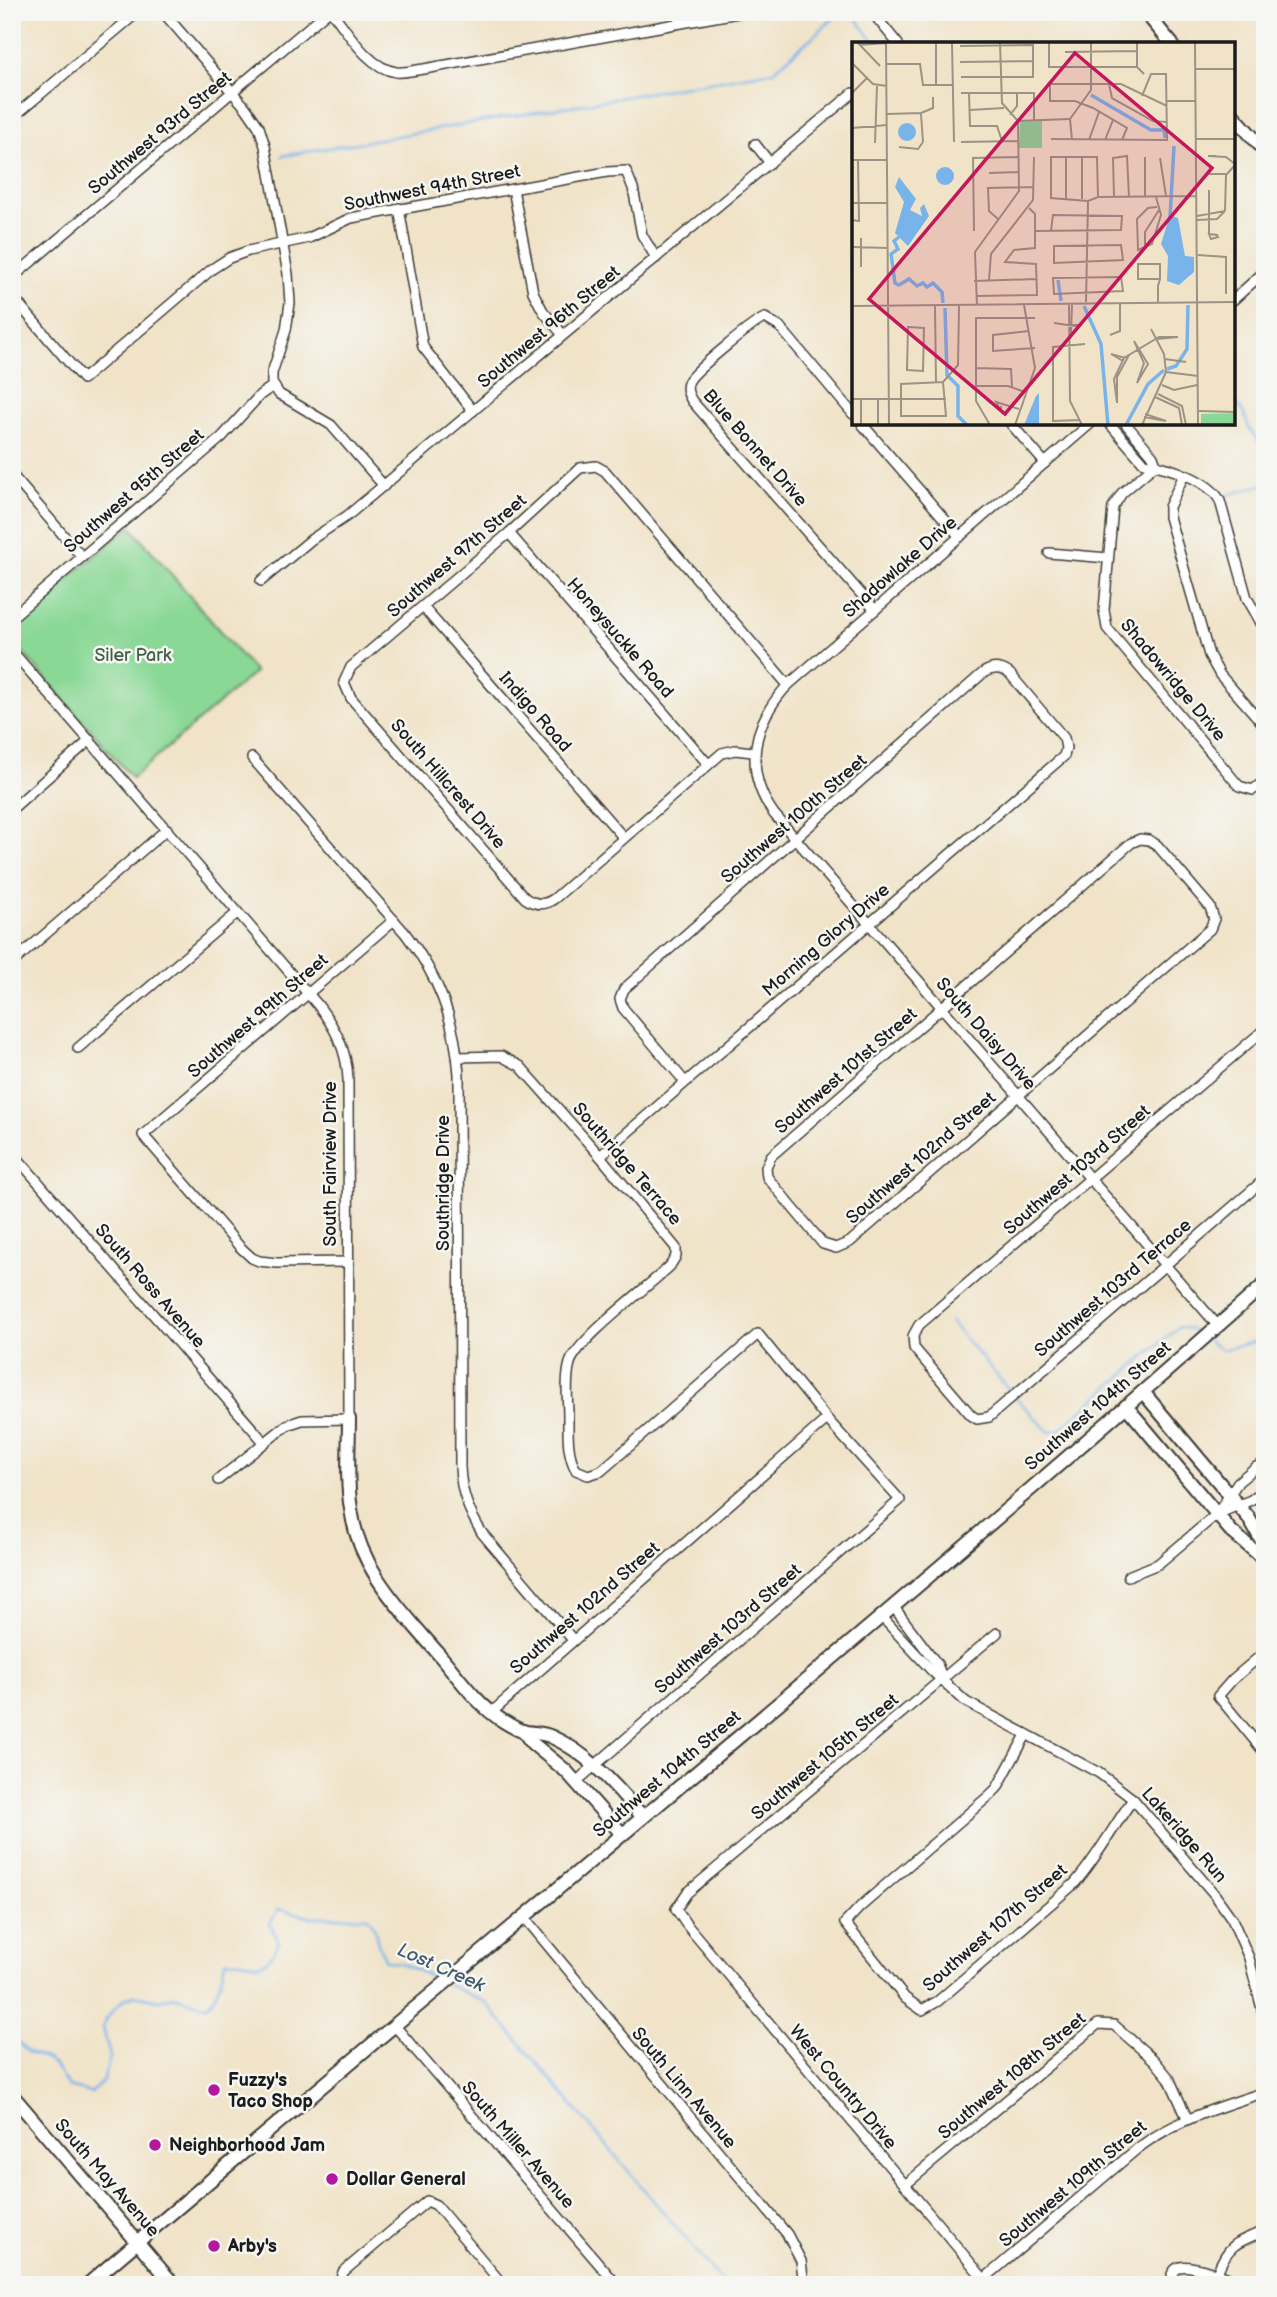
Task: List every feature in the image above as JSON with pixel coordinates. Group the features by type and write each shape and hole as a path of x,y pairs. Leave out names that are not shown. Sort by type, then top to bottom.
{"main road":[{"path":"1145,12 1170,42"},
{"path":"1235,116 1265,151"},
{"name":"Southwest 104th Street","path":"87,2285 893,1606 1265,1284"},
{"path":"1143,1392 1256,1527 1265,1546"},
{"path":"1126,1406 1238,1539 1265,1560"},
{"name":"South Fairview Drive","path":"349,1419 351,1509 357,1535 370,1568 400,1608 480,1702 501,1720 523,1731 553,1737 579,1752 595,1765 643,1817"},
{"name":"South Fairview Drive","path":"523,1731 532,1743 576,1782 622,1834"},
{"name":"South May Avenue","path":"12,2095 174,2285"}],"street":[{"path":"12,118 138,12"},
{"path":"163,12 254,119 262,134 288,274 289,311 282,347 272,373 273,386 283,396 331,425 384,486"},
{"path":"330,12 371,59 396,72 743,12"},
{"name":"Southwest 93rd Street","path":"12,278 330,12"},
{"path":"872,12 896,42"},
{"name":"Southwest 96th Street","path":"261,581 312,539 338,524 852,94"},
{"path":"755,144 770,163"},
{"name":"Southwest 94th Street","path":"12,296 83,379 221,263 248,251 309,238 351,218 513,188 626,171 633,188 642,235 656,258"},
{"path":"513,188 533,292 543,311 563,335"},
{"path":"399,208 423,347 473,411"},
{"path":"1235,298 1265,271"},
{"name":"Blue Bonnet Drive","path":"852,413 780,327 768,319 754,322 695,372 688,383 687,392 692,401 874,610"},
{"name":"Southwest 95th Street","path":"12,617 230,430 261,395 273,386"},
{"path":"863,425 960,537"},
{"path":"1012,425 1045,463"},
{"name":"Shadowlake Drive","path":"753,752 769,708 788,685 1089,425"},
{"path":"1111,425 1144,463 1156,464 1184,475 1209,487 1217,496 1247,598 1265,630"},
{"path":"1127,425 1153,456 1156,464"},
{"name":"Shadowridge Drive","path":"1156,464 1115,502 1111,514 1104,618 1109,631 1239,786 1253,790 1265,780"},
{"name":"Southwest 97th Street","path":"345,679 351,667 509,533 580,468 596,466 606,471 788,685"},
{"path":"12,475 82,557"},
{"path":"1184,475 1169,507 1169,517 1209,655 1215,668 1265,726"},
{"name":"Honeysuckle Road","path":"509,533 708,764"},
{"path":"1049,553 1108,558"},
{"name":"Indigo Road","path":"423,607 623,837"},
{"name":"South Fairview Drive","path":"12,651 167,828 325,1014 338,1034 348,1069 349,1419"},
{"name":"Southwest 100th Street","path":"685,1082 623,1008 620,999 624,989 983,673 995,669 1010,674 1061,734 1066,745"},
{"name":"South Hillcrest Drive","path":"345,679 344,685 351,698 525,898 538,904 546,904 623,837"},
{"path":"12,809 90,740"},
{"name":"Morning Glory Drive","path":"600,1156 1059,761 1065,755 1066,745"},
{"path":"623,837 708,764 726,752 753,752"},
{"name":"South Daisy Drive","path":"753,752 763,796 774,814 1165,1265 1213,1330"},
{"name":"Southridge Drive","path":"252,758 416,947 439,988 452,1022 457,1057 462,1490 465,1502 482,1533 573,1640"},
{"path":"12,963 167,828"},
{"name":"Southwest 101st Street","path":"832,1248 818,1239 773,1185 766,1171 767,1163 774,1153 1131,843 1146,839 1157,845 1210,907 1214,919"},
{"path":"78,1048 237,912"},
{"name":"Southwest 102nd Street","path":"832,1248 840,1248 850,1242 1205,933 1214,919"},
{"name":"Southwest 99th Street","path":"348,1262 277,1263 252,1258 143,1135 394,920"},
{"name":"Southwest 103rd Street","path":"982,1418 971,1415 917,1353 912,1344 919,1325 1265,1029"},
{"name":"Southridge Terrace","path":"457,1057 501,1056 513,1061 531,1076 668,1235 677,1252 670,1266 584,1342 571,1360 568,1374 570,1453 576,1470 589,1475 607,1466 758,1335 827,1419"},
{"name":"South Ross Avenue","path":"12,1152 264,1441"},
{"name":"Southwest 103rd Terrace","path":"982,1418 993,1415 1265,1179"},
{"path":"218,1480 287,1425 302,1420 349,1419"},
{"name":"Southwest 102nd Street","path":"492,1712 827,1419"},
{"name":"Southwest 103rd Street","path":"576,1782 900,1500 827,1419"},
{"path":"1128,1576 1157,1564 1217,1514 1238,1482 1265,1463"},
{"path":"1217,1514 1239,1506 1265,1489"},
{"name":"Lakeridge Run","path":"893,1606 937,1664 943,1679"},
{"name":"Lakeridge Run","path":"881,1616 932,1671 974,1706 1099,1773 1133,1799 1215,1895 1232,1919 1250,1958 1265,2021"},
{"name":"Southwest 105th Street","path":"676,1909 687,1893 997,1633"},
{"path":"1265,1652 1233,1679 1218,1696 1265,1754"},
{"name":"Southwest 107th Street","path":"1026,1735 990,1796 860,1907 845,1923 905,1998 922,2010 938,2001 1074,1884 1133,1799"},
{"name":"West Country Drive","path":"676,1909 986,2282"},
{"name":"South Linn Avenue","path":"524,1918 787,2234 801,2261 804,2285"},
{"name":"Southwest 108th Street","path":"905,2185 1098,2024 1114,2025 1154,2060 1170,2078 1186,2119"},
{"name":"South Miller Avenue","path":"395,2026 617,2285"},
{"name":"Southwest 109th Street","path":"986,2282 1138,2148 1164,2130 1186,2119 1265,2092"},
{"path":"342,2285 342,2272 427,2201 436,2205 503,2285"},
{"path":"1217,2273 1230,2248 1265,2231"},
{"path":"1174,2285 1171,2274 1181,2267 1217,2273 1243,2285"}],"green space":[{"name":"Siler Park","path":"130,526 255,672 132,778 12,640 12,627 15,623"}],"waterway":[{"path":"282,156 773,71 840,13 847,12"},
{"path":"851,12 874,42"},
{"path":"1235,402 1265,451"},
{"path":"1222,497 1265,484"},
{"path":"950,1321 1012,1393"},
{"path":"1016,1398 1049,1432 1058,1431 1179,1327 1200,1335"},
{"path":"1208,1341 1222,1350 1253,1342 1265,1342"},
{"name":"Lost Creek","path":"12,2037 28,2052 48,2060 55,2066 68,2087 91,2093 103,2081 110,2057 103,2027 105,2020 123,2000 134,1995 159,2000 173,1996 206,2006 217,1992 225,1961 256,1964 262,1963 273,1954 279,1942 270,1924 278,1909 311,1917 368,1917 386,1961 401,1963 439,1980"},
{"name":"Lost Creek","path":"448,1985 485,2002 725,2285"}],"place":[{"name":"Fuzzy's Taco Shop","path":"214,2090"},
{"name":"Neighborhood Jam","path":"155,2145"},
{"name":"Dollar General","path":"332,2179"},
{"name":"Arby's","path":"214,2246"}]}
